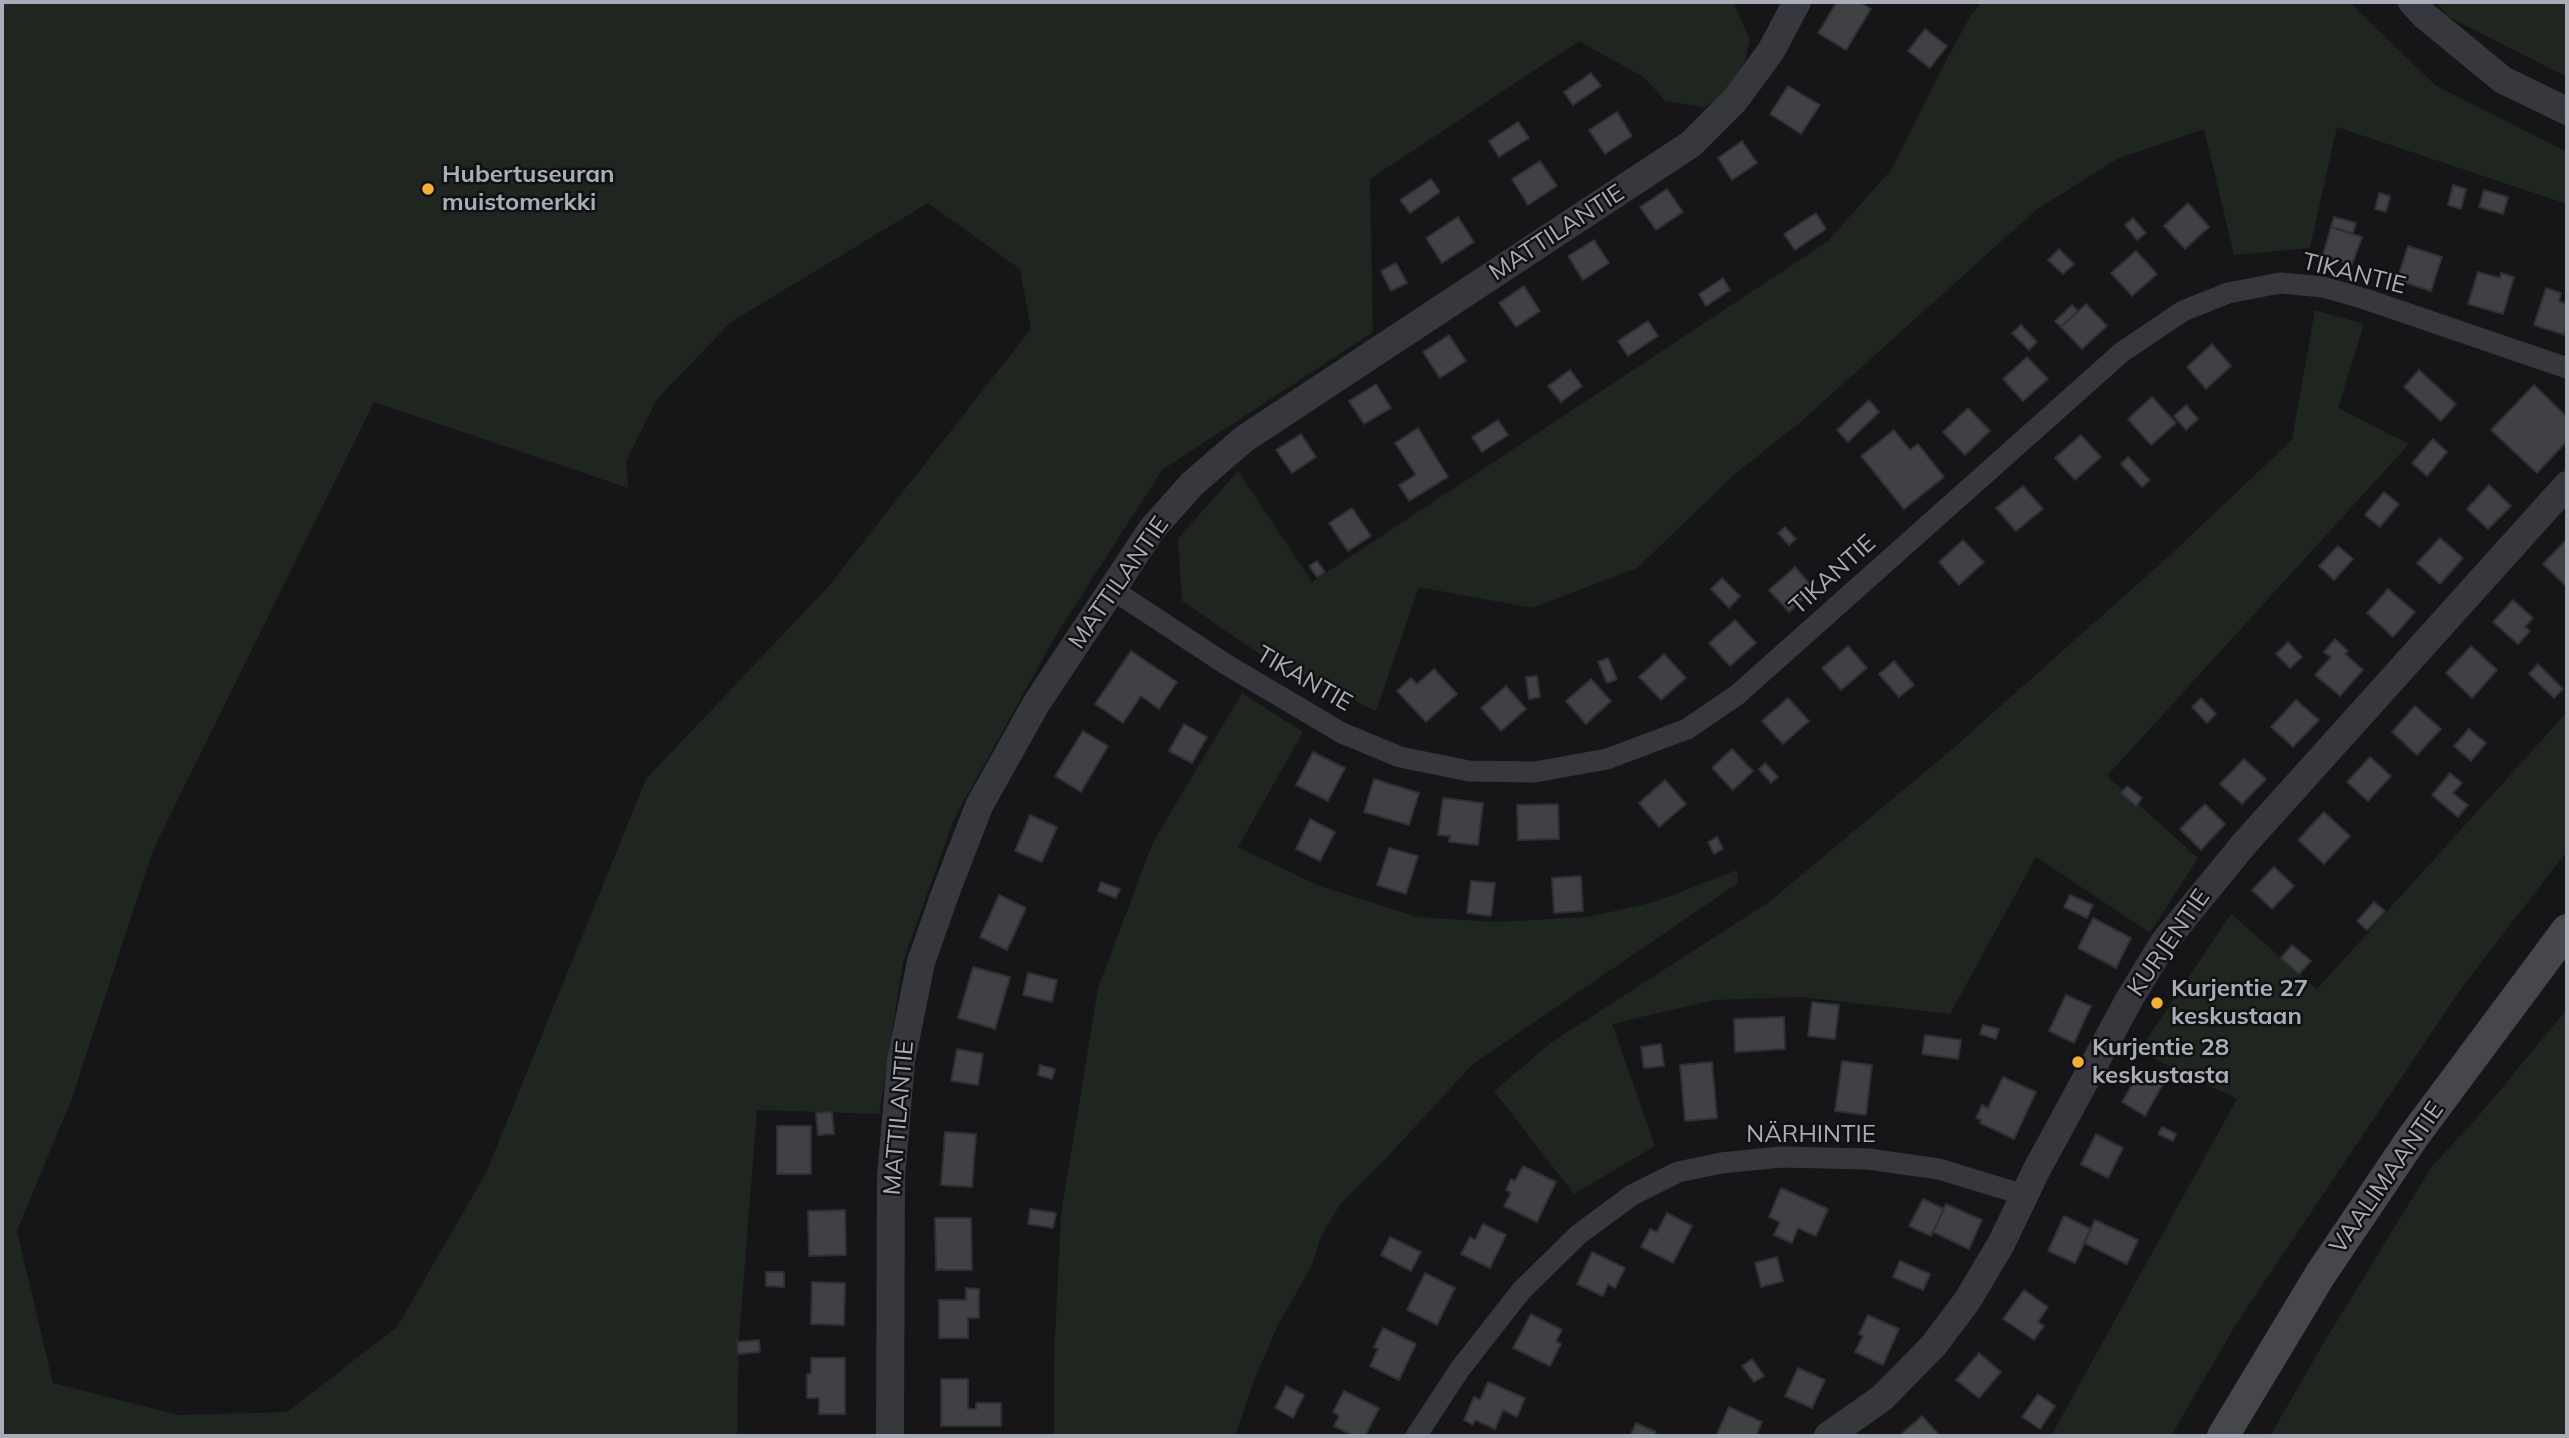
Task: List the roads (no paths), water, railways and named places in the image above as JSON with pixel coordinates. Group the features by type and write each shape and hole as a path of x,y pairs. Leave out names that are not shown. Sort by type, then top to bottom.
{"main road":[{"name":"VAALIMAANTIE","path":"2223,1436 2320,1275 2406,1149 2567,930"}],"street":[{"name":"MATTILANTIE","path":"890,1436 891,1177 901,1061 921,962 979,806 1036,704 1160,520 1192,484 1244,439 1691,144 1735,100 1771,51 1797,2"},
{"path":"2412,2 2425,16 2503,80 2567,111"},
{"name":"TIKANTIE","path":"1113,590 1227,665 1342,733 1400,757 1469,771 1535,772 1607,759 1687,729 1737,695 2122,352 2183,311 2228,293 2280,283 2323,288 2365,299 2567,368"},
{"name":"KURJENTIE","path":"1828,1436 1882,1398 1934,1345 1967,1301 2001,1244 2024,1195 2130,998 2164,942 2244,844 2567,485"},
{"name":"NÄRHINTIE","path":"1416,1436 1460,1369 1521,1291 1578,1235 1632,1195 1678,1172 1721,1163 1781,1157 1868,1159 1939,1169 2024,1195"}],"place":[{"name":"Hubertuseuran muistomerkki","path":"428,189"},
{"name":"Kurjentie 27 keskustaan","path":"2157,1003"},
{"name":"Kurjentie 28 keskustasta","path":"2078,1062"}]}
